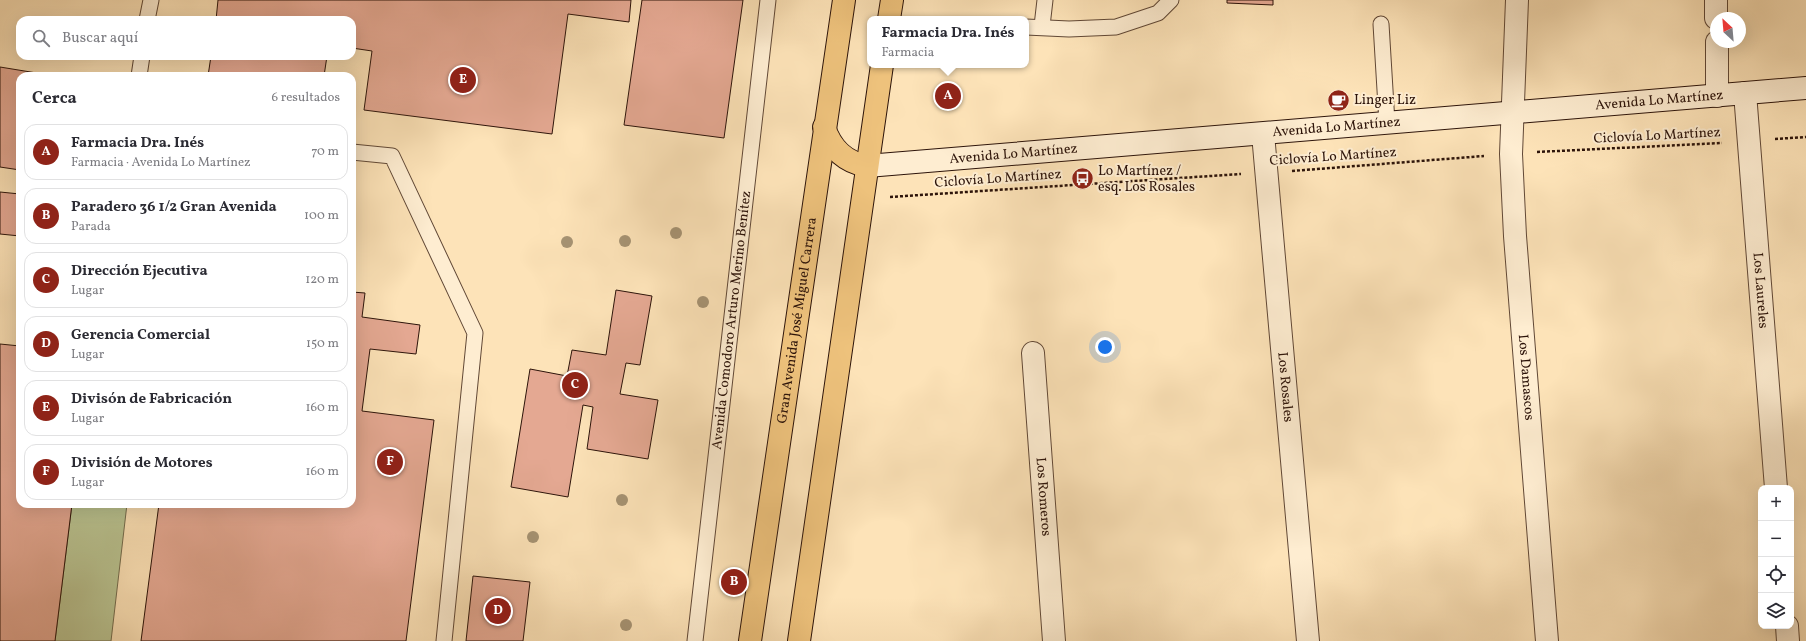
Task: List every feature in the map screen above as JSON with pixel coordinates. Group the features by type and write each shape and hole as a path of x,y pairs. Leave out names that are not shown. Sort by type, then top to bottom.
{"main road":[{"name":"Gran Avenida José Miguel Carrera","path":"750,641 824,127 844,0"},
{"path":"889,16 892,0"},
{"path":"799,641 882,68"},
{"path":"824,127 828,139 835,149 844,157 856,164 867,166"}],"street":[{"name":"Los Damascos","path":"1517,0 1511,154 1547,641"},
{"path":"1716,0 1716,12"},
{"path":"1717,48 1717,96"},
{"name":"Avenida Lo Martínez","path":"867,166 1806,88"},
{"name":"Los Laureles","path":"1745,93 1776,485"},
{"name":"Los Rosales","path":"1263,134 1265,172 1308,641"},
{"name":"Los Romeros","path":"1033,353 1054,641"},
{"path":"1787,629 1788,641"}],"lane":[{"path":"148,16 150,0"},
{"name":"Avenida Comodoro Arturo Merino Benítez","path":"695,641 768,0"},
{"path":"1042,26 1045,0"},
{"path":"1029,27 1042,26 1069,30 1116,27 1158,13 1171,0"},
{"path":"1381,24 1387,123"},
{"path":"140,72 141,60"},
{"path":"356,152 392,156 475,333 444,641"}],"path":[{"name":"Ciclovía Lo Martínez","path":"862,199 1511,154 1806,137"}],"green space":[{"path":"72,508 127,508 111,641 55,641"}],"building":[{"path":"218,0 631,0 629,22 568,14 552,134 364,110 372,51 356,49 356,16 216,16"},
{"path":"642,0 743,0 724,138 624,125"},
{"path":"1227,0 1273,0 1273,5 1227,3"},
{"path":"210,60 326,60 325,72 209,72"},
{"path":"0,67 31,72 16,72 16,169 0,167"},
{"path":"0,192 16,194 16,236 0,234"},
{"path":"616,290 652,296 640,365 626,363 620,394 658,400 648,459 587,449 593,407 583,405 568,497 511,487 530,369 567,376 572,350 606,355"},
{"path":"356,292 365,293 362,317 420,325 416,354 370,349 362,411 434,420 406,641 141,641 158,508 356,508"},
{"path":"0,344 16,346 16,508 72,508 55,641 0,641"},
{"path":"473,576 530,582 523,641 466,641"}],"place":[{"name":"Divisón de Fabricación","path":"463,80"},
{"name":"Farmacia Dra. Inés","path":"948,96"},
{"name":"Linger Liz","path":"1339,100"},
{"name":"Lo Martínez / esq. Los Rosales","path":"1083,179"},
{"name":"Dirección Ejecutiva","path":"575,385"},
{"name":"División de Motores","path":"390,462"},
{"name":"Paradero 36 1/2 Gran Avenida","path":"734,582"},
{"name":"Gerencia Comercial","path":"498,611"}]}
